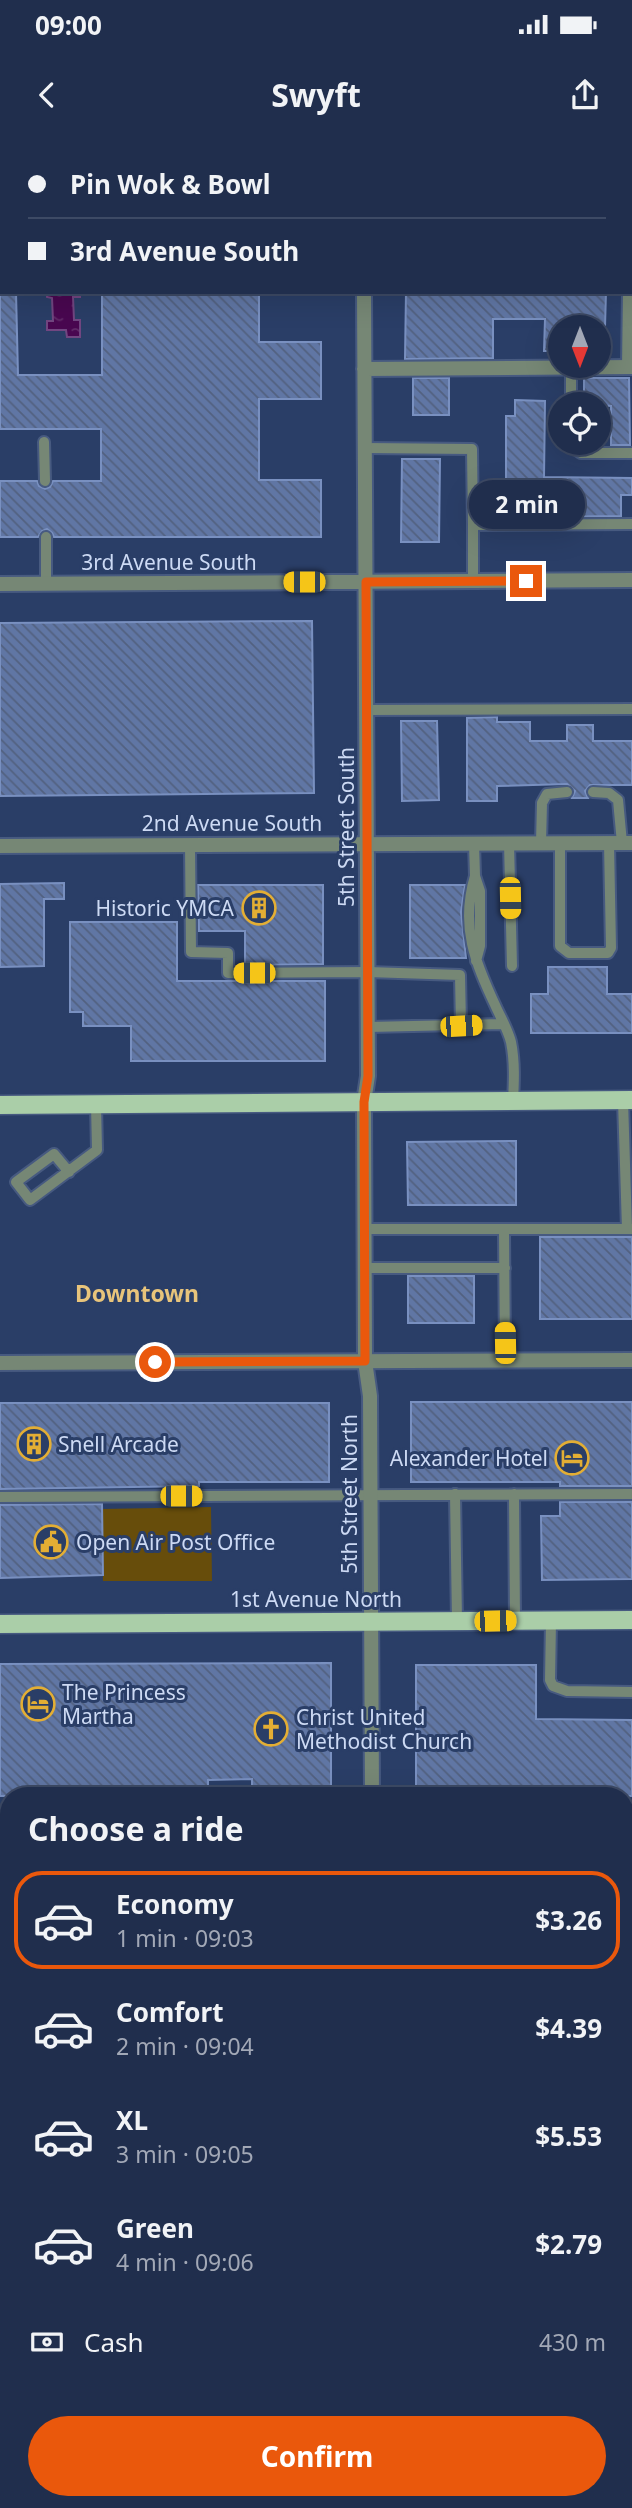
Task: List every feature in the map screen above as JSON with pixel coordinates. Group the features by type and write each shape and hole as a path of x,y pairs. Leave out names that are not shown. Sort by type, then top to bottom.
{"main road":[{"path":"0,1105 627,1100"},
{"name":"1st Avenue North","path":"0,1624 632,1620"}],"street":[{"name":"5th Street South","path":"364,294 368,972 368,1076 364,1102 365,1361"},
{"path":"364,369 548,368"},
{"path":"611,368 629,368"},
{"name":"3rd Avenue South","path":"0,584 632,580"},
{"name":"2nd Avenue South","path":"0,846 621,843"},
{"path":"0,1363 632,1360"},
{"name":"5th Street North","path":"365,1361 370,1396 372,1787"}],"lane":[{"path":"628,294 629,368"},
{"path":"44,442 45,481"},
{"path":"365,447 472,449 473,581"},
{"path":"611,453 632,453"},
{"path":"473,525 632,524"},
{"path":"46,537 46,583"},
{"path":"366,710 632,709"},
{"path":"541,843 542,803 548,794 568,792"},
{"path":"560,843 560,946 569,953 608,953 611,948 621,843 618,800 609,793 593,792"},
{"path":"474,843 475,876 480,891 480,946 475,963 510,1039 514,1064 513,1101"},
{"path":"509,843 512,966"},
{"path":"190,845 191,952 228,953 228,973 368,972 460,975 461,1026"},
{"path":"368,1027 503,1024"},
{"path":"365,1229 629,1229 627,1100"},
{"path":"69,1172 54,1154 16,1182 30,1200 69,1172 97,1150 96,1104"},
{"path":"504,1230 505,1360"},
{"path":"365,1268 505,1268"},
{"path":"0,1497 632,1493"},
{"path":"456,1494 457,1621"},
{"path":"514,1494 515,1621"},
{"path":"551,1621 550,1680 553,1686 567,1691 632,1692"}],"shaded area":[{"path":"211,1507 212,1581 103,1581 102,1509"}],"water":[{"path":"47,294 80,294 80,297 73,297 74,320 80,320 80,337 67,337 66,330 47,330 47,321 53,321 52,298 47,297"}],"building":[{"path":"0,294 16,294 18,375 102,375 102,294 259,294 259,342 321,342 321,399 259,399 259,480 321,480 321,537 54,537 47,529 38,537 0,537 0,481 37,481 39,486 45,489 50,487 53,481 101,481 101,429 0,429"},
{"path":"406,294 606,294 605,315 548,315 548,351 544,351 545,319 493,319 493,358 405,359"},
{"path":"413,378 449,378 449,415 413,415"},
{"path":"584,378 629,378 630,445 611,445 611,392 584,392"},
{"path":"515,400 545,401 544,477 632,478 632,495 621,495 621,516 522,517 522,494 506,494 506,416 515,416"},
{"path":"402,459 440,459 439,542 401,542"},
{"path":"312,621 314,793 0,796 0,623"},
{"path":"497,717 497,722 530,722 530,741 567,741 567,725 593,725 593,741 632,741 632,785 590,785 585,791 588,798 572,798 575,791 567,784 497,786 497,801 467,801 467,718"},
{"path":"401,721 437,721 439,800 402,801"},
{"path":"64,883 64,899 44,899 44,966 0,967 0,884"},
{"name":"Historic YMCA","path":"198,885 323,885 323,964 245,965 245,931 199,931"},
{"path":"410,885 465,885 461,912 466,958 410,958"},
{"path":"70,922 177,922 177,981 325,981 325,1061 131,1061 131,1026 83,1026 83,1012 70,1012"},
{"path":"548,967 607,967 607,994 632,994 632,1033 531,1033 531,994 548,994"},
{"path":"516,1141 516,1205 408,1205 407,1142"},
{"path":"540,1237 632,1237 632,1319 540,1319"},
{"path":"408,1276 474,1276 474,1323 408,1323"},
{"path":"411,1402 632,1402 632,1486 560,1486 560,1482 411,1482"},
{"path":"0,1403 329,1403 329,1482 199,1482 199,1486 0,1489"},
{"path":"560,1502 632,1502 632,1579 542,1580 541,1516 560,1516"},
{"name":"Open Air Post Office","path":"102,1504 103,1575 0,1578 0,1505"},
{"path":"331,1663 331,1787 252,1787 252,1779 208,1780 208,1787 0,1787 0,1664"},
{"path":"416,1665 536,1665 536,1719 632,1720 632,1787 416,1787"}],"place":[{"name":"Historic YMCA","path":"259,908"},
{"name":"Snell Arcade","path":"34,1444"},
{"name":"Alexander Hotel","path":"572,1458"},
{"name":"Open Air Post Office","path":"51,1542"},
{"name":"The Princess Martha","path":"38,1704"},
{"name":"Christ United Methodist Church","path":"271,1729"}],"district":[{"name":"Downtown","path":"137,1293"}],"route":[{"path":"155,1362 365,1361 364,1102 368,1076 366,582 526,581"}]}
